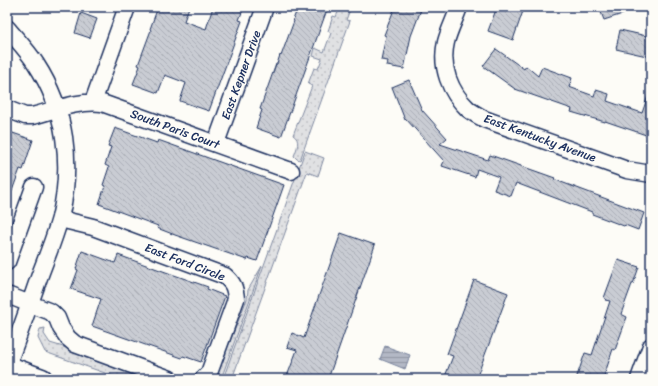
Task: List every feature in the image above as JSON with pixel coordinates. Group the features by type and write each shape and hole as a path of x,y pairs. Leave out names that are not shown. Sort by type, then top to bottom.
{"main road":[{"path":"7,366 42,379"}],"street":[{"path":"93,102 127,7"},
{"name":"East Kepner Drive","path":"216,144 265,7"},
{"name":"East Kentucky Avenue","path":"459,7 446,43 444,56 445,70 450,86 458,98 470,110 484,119 627,170 651,174"},
{"path":"7,28 36,63 46,81 58,109 66,147 67,167 60,219 7,366"},
{"name":"South Paris Court","path":"7,110 25,116 32,116 80,104 93,102 102,103 291,171"},
{"path":"7,262 34,187"},
{"name":"East Ford Circle","path":"60,219 92,227 224,276 231,281 235,290 236,299 208,373 203,379"},
{"path":"7,295 50,312 57,318 61,328 68,338 75,344 170,379"},
{"path":"639,379 651,346"}],"shaded area":[{"path":"340,7 351,7 346,20 350,21 300,160 294,156 298,142 293,135 312,86 308,84 314,68 318,69 322,59 313,56 315,48 324,52 331,33 328,31 333,16 336,17"},
{"path":"305,151 324,158 318,176 307,172 232,379 223,379"},
{"path":"262,266 221,379 215,379 247,299 248,290"},
{"path":"45,328 44,334 50,343 158,379 122,379 45,352 38,338 40,329"},
{"path":"385,346 410,355 405,369 380,359"}],"building":[{"path":"158,7 189,7 184,21 206,29 213,7 244,7 239,20 242,21 209,111 180,101 186,83 165,75 158,93 133,84"},
{"path":"298,7 328,7 281,137 256,128 262,110 260,109"},
{"path":"395,7 422,7 411,36 404,69 387,66 388,61 381,60 386,36 384,35"},
{"path":"497,7 511,7 523,11 513,40 488,31"},
{"path":"599,7 638,7 638,9 604,20"},
{"path":"81,13 97,19 90,38 75,33"},
{"path":"620,30 651,37 651,57 616,49"},
{"path":"496,49 524,69 526,66 538,76 542,67 572,78 569,87 594,96 596,90 609,94 607,101 642,113 649,93 651,93 651,121 646,135 605,121 571,112 572,109 515,89 483,66"},
{"path":"409,80 422,110 447,138 440,144 488,160 490,155 555,178 554,179 561,182 644,213 638,230 592,214 592,212 516,183 511,196 494,190 499,177 477,169 475,177 442,166 444,161 406,119 405,120 392,87"},
{"path":"115,128 157,143 158,140 284,185 257,261 248,258 247,260 175,235 157,228 158,226 99,204 109,167 105,165 111,147 108,146"},
{"path":"7,131 33,140 23,170 20,169 8,202 7,202"},
{"path":"341,233 375,245 328,379 286,379 297,350 287,347 292,333 304,338"},
{"path":"82,251 115,263 118,255 208,287 207,289 225,296 201,362 183,356 182,358 92,326 101,299 71,289 78,270 76,269"},
{"path":"618,260 639,267 621,314 627,317 615,350 613,349 603,379 576,379 585,353 592,355 610,301 605,300 606,299 604,298"},
{"path":"474,280 508,293 476,379 444,379 453,356 447,354"}]}
